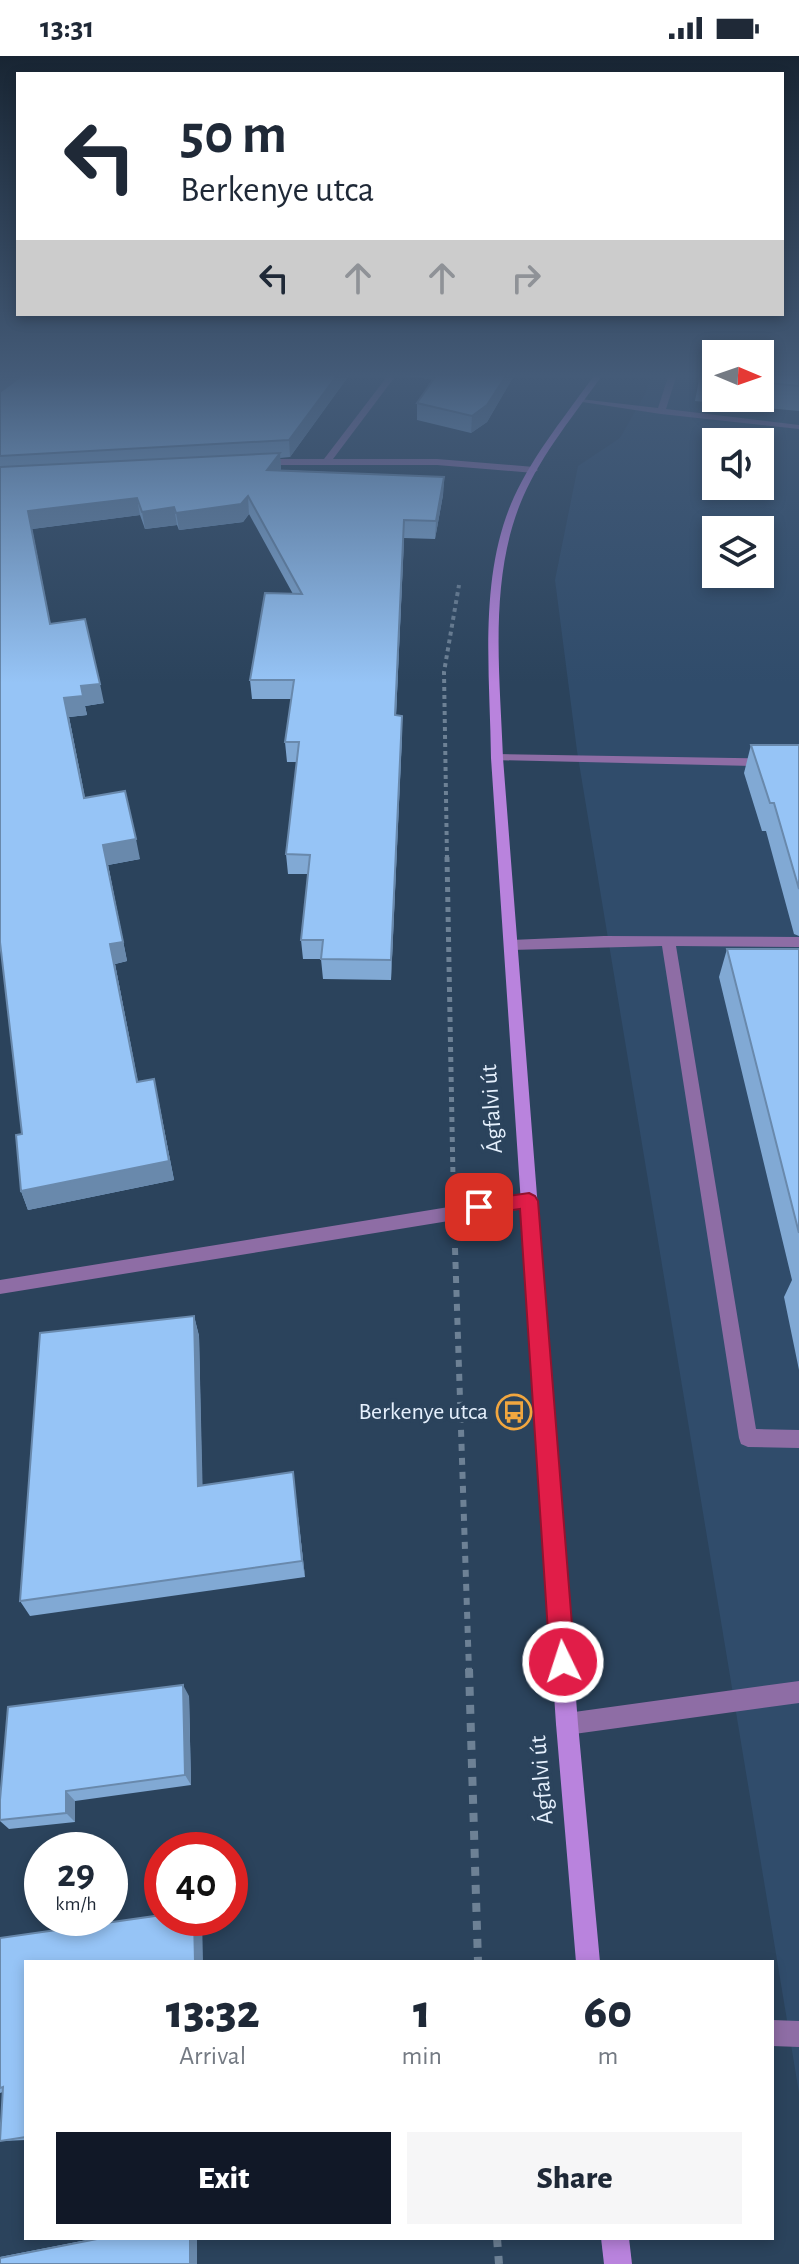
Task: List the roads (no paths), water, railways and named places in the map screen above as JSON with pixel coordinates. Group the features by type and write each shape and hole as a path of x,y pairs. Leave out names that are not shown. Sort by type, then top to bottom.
{"street":[{"name":"Ágfalvi út","path":"530,477 510,518 500,564 495,614 497,758 567,1724 588,1960"},
{"path":"497,758 799,763"},
{"path":"668,941 748,1438 799,1439"},
{"path":"511,945 799,942"},
{"path":"0,1287 529,1201"},
{"path":"567,1724 799,1692"},
{"path":"774,2033 799,2034"},
{"path":"615,2240 618,2264"}],"place":[{"name":"Berkenye utca","path":"514,1412"}]}
